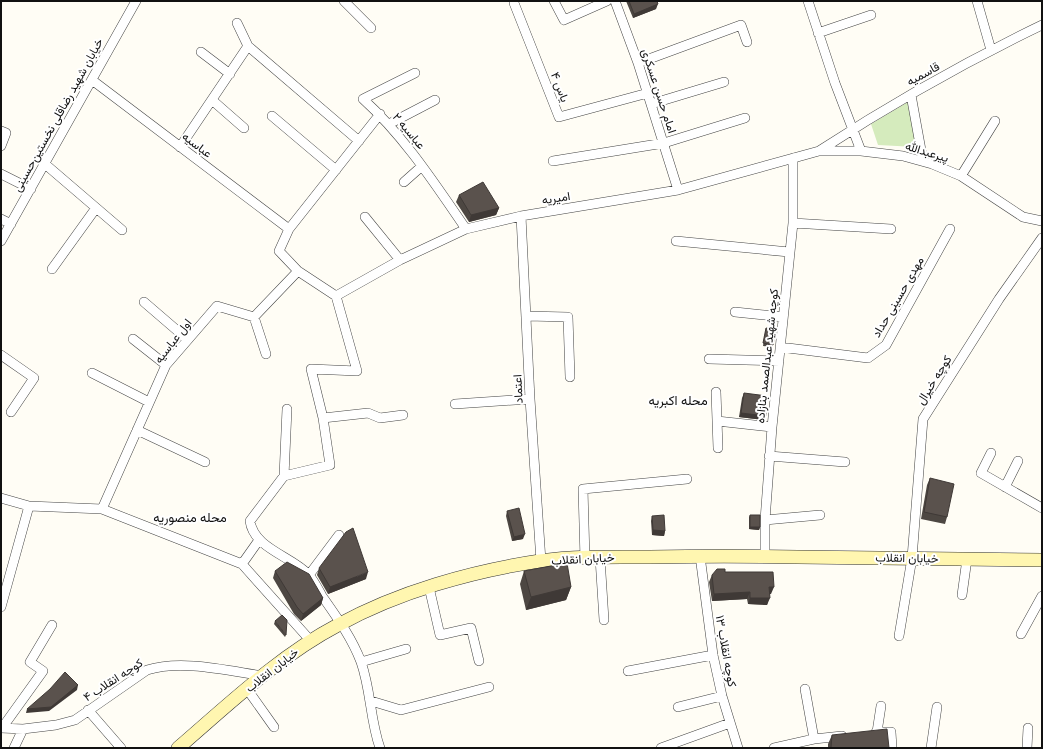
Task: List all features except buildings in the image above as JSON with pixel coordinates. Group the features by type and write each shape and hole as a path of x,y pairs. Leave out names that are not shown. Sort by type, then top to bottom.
{"main road":[{"name":"خیابان انقلاب","path":"178,748 247,689 310,640 341,623 429,587 491,570 541,561 700,556 1042,560"}],"street":[{"name":"خیابان شهید رضاقلی نخستین‌حسینی","path":"1,241 136,1"},
{"path":"344,1 371,28"},
{"path":"554,1 564,20 607,1"},
{"name":"امام حسن عسکری","path":"615,1 638,63 678,190"},
{"path":"808,1 835,83 854,128 861,151"},
{"path":"977,1 991,50"},
{"name":"یاس ۴","path":"514,3 559,117 648,94"},
{"path":"818,33 871,15"},
{"path":"237,23 248,46 359,141"},
{"path":"638,63 741,25 747,42"},
{"name":"قاسمیه","path":"819,151 854,128 911,95 991,50 1042,25"},
{"path":"180,147 248,46"},
{"path":"201,52 230,74"},
{"name":"عباسیه ۲","path":"415,73 363,99 389,124 422,166 466,230"},
{"name":"عباسیه","path":"92,80 289,229"},
{"path":"651,104 724,82"},
{"path":"911,95 923,161"},
{"path":"212,100 244,128"},
{"path":"389,124 435,100"},
{"path":"284,476 330,465 323,418 311,369 357,371 336,296 298,271 279,251 289,229 380,114"},
{"path":"272,116 336,170"},
{"path":"553,161 664,143 745,118"},
{"path":"961,176 995,121"},
{"path":"1,131 6,133 1,146"},
{"name":"پیرعبدالله","path":"793,158 819,151 861,151 903,156 923,161 961,176 1022,217 1042,221"},
{"name":"امیریه","path":"336,296 400,260 466,230 521,216 678,190 793,158"},
{"name":"کوچه شهید عبدالصمد بنازاده","path":"765,556 765,520 769,456 793,223 793,158"},
{"path":"45,164 122,230"},
{"path":"404,182 422,166"},
{"path":"1,174 31,189"},
{"path":"52,269 96,208"},
{"name":"اعتماد","path":"521,216 530,399 541,561"},
{"path":"365,217 400,260"},
{"path":"1,219 11,224"},
{"path":"793,223 891,229"},
{"name":"مهدی حسینی حداد","path":"780,347 868,358 886,345 950,229"},
{"name":"کوچه خیرال","path":"899,636 912,558 923,419 999,299 1035,245 1042,238"},
{"path":"676,241 789,252"},
{"path":"1035,245 1042,253"},
{"path":"266,354 254,317 298,271"},
{"path":"144,302 187,339"},
{"name":"اول عباسیه","path":"102,509 166,365 217,306 254,317"},
{"path":"735,312 783,317"},
{"path":"527,316 568,317 570,377"},
{"path":"133,339 166,365"},
{"path":"1,355 34,378 12,412"},
{"path":"709,359 779,361"},
{"path":"92,373 149,402"},
{"path":"716,392 718,448"},
{"path":"455,404 530,399"},
{"path":"286,409 284,476 250,521 251,531 259,540 308,575 341,623 360,662 371,701 373,728 380,748"},
{"path":"323,418 368,413 380,418 402,415"},
{"path":"717,421 772,427"},
{"path":"138,430 205,462"},
{"path":"990,453 981,473 1042,508"},
{"path":"769,456 845,462"},
{"path":"1005,487 1018,461"},
{"path":"585,559 583,488 687,479"},
{"path":"1,498 29,506 102,509 242,564 310,640"},
{"path":"1,607 29,506"},
{"path":"765,520 820,515"},
{"path":"308,575 339,535"},
{"path":"242,564 259,540"},
{"name":"کوچه انقلاب ۱۳","path":"700,556 713,655 722,696 738,748"},
{"path":"600,558 604,620"},
{"path":"962,595 967,559"},
{"path":"429,587 440,635 471,628 479,661"},
{"path":"1021,634 1042,596"},
{"path":"1,727 43,671 30,662 52,625"},
{"path":"360,662 406,649"},
{"path":"628,671 713,655"},
{"name":"کوچه انقلاب ۴","path":"1,727 23,729 56,725 75,720 147,670 157,667 168,665 207,668 264,676"},
{"path":"371,701 401,710 489,687"},
{"path":"247,689 274,727"},
{"path":"805,689 814,739"},
{"path":"678,707 722,696"},
{"path":"881,706 873,732 891,732 892,748"},
{"path":"931,748 937,707"},
{"path":"88,710 121,748"},
{"path":"661,748 730,723"},
{"path":"1027,748 1028,728"},
{"path":"14,748 23,729"},
{"path":"774,748 814,739 853,735"}],"green space":[{"path":"908,102 916,147 878,145 871,124"}],"district":[{"name":"محله اکبریه","path":"678,400"},
{"name":"محله منصوریه","path":"190,517"}]}
